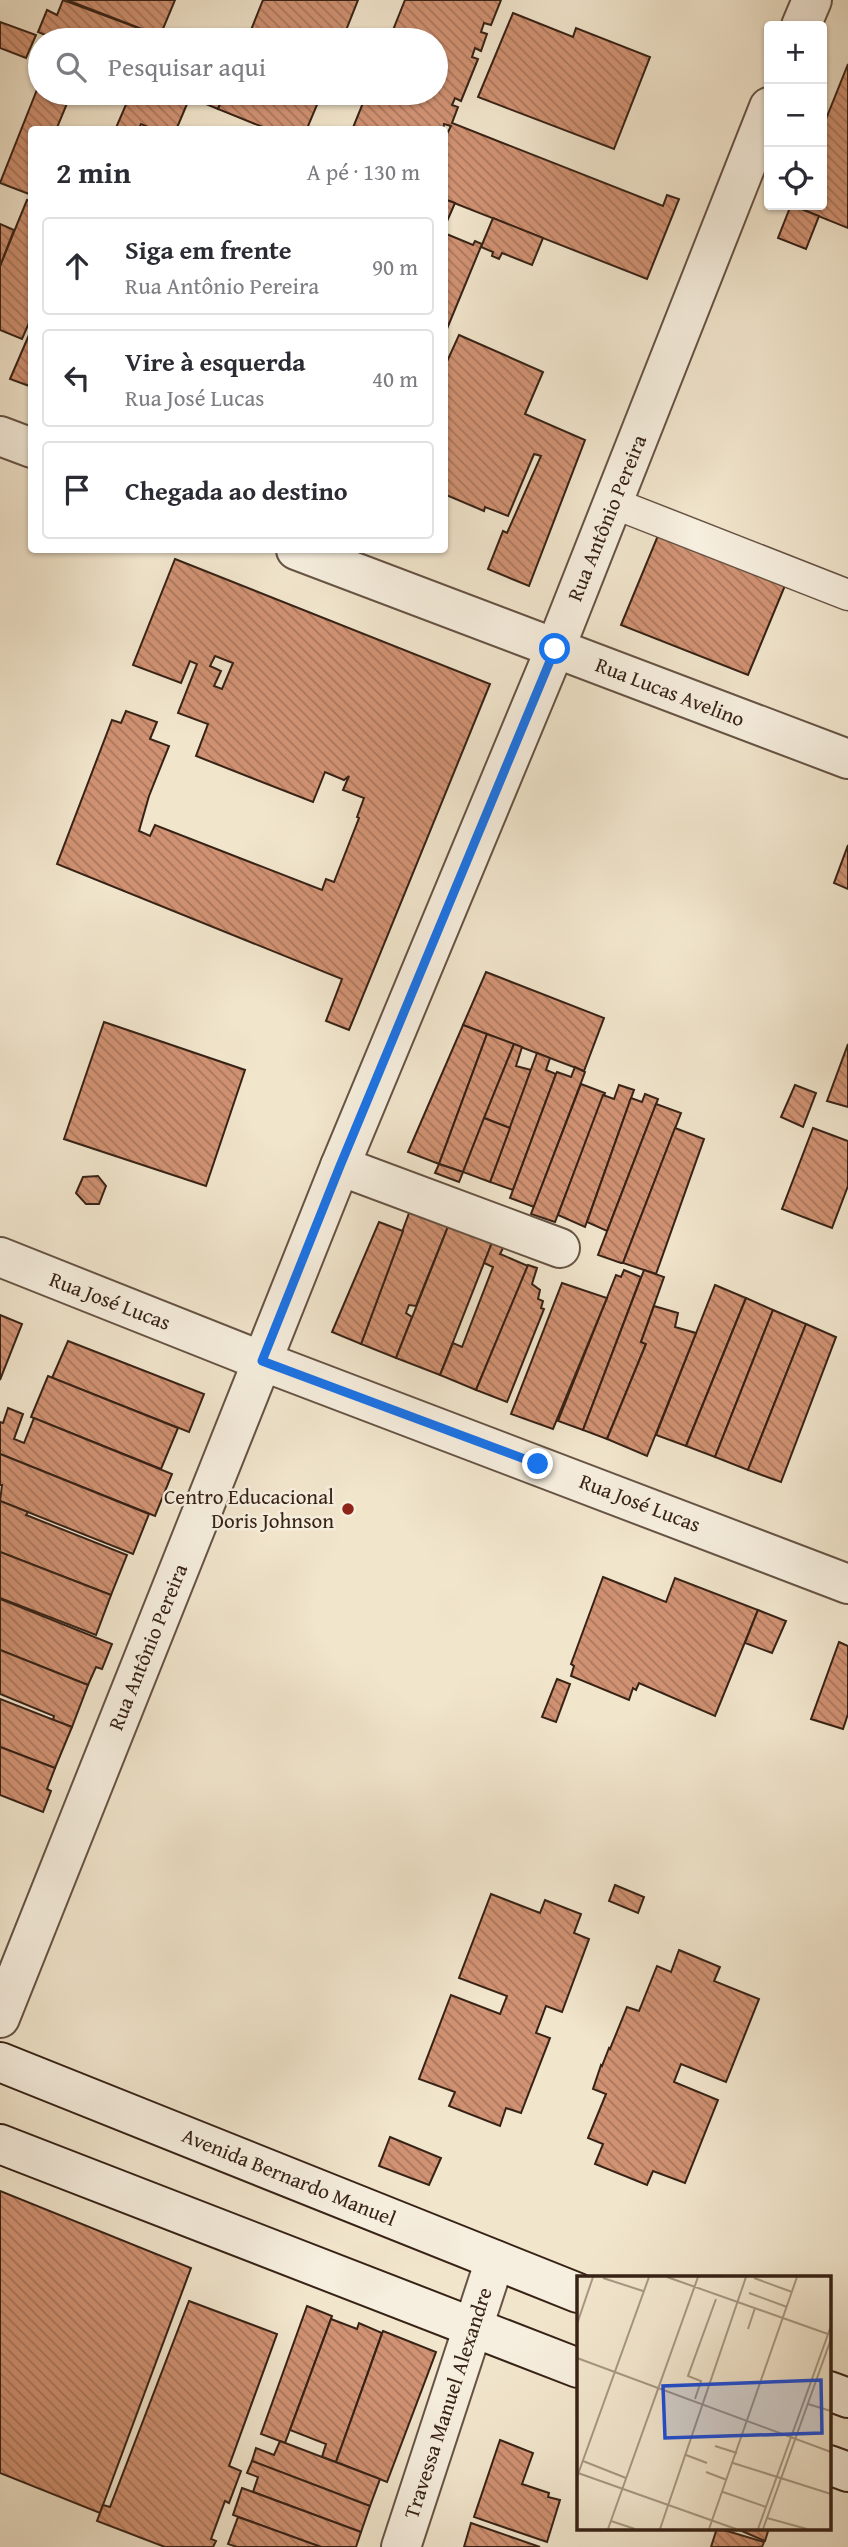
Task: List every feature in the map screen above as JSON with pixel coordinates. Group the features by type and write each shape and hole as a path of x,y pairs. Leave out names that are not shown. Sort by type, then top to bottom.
{"street":[{"path":"803,21 812,0"},
{"name":"Rua Antônio Pereira","path":"0,2018 340,1166 555,649 764,120"},
{"path":"0,436 28,446"},
{"name":"Rua Lucas Avelino","path":"304,553 848,759"},
{"path":"340,1166 560,1248"},
{"name":"Rua José Lucas","path":"0,1257 262,1361 848,1584"},
{"name":"Avenida Bernardo Manuel","path":"0,2062 577,2291"},
{"path":"0,2144 577,2367"},
{"name":"Travessa Manuel Alexandre","path":"401,2547 495,2260"},
{"path":"830,2391 848,2398"},
{"path":"830,2465 848,2472"}],"lane":[{"path":"613,503 848,595"}],"building":[{"path":"63,0 138,28 40,28 47,10 57,15"},
{"path":"67,0 175,0 163,28 139,28"},
{"path":"263,0 358,0 347,28 252,28"},
{"path":"405,0 501,0 491,25 484,23 481,32 487,34 481,51 475,48 472,57 478,59 461,101 455,98 452,105 458,107 452,123 663,206 667,195 679,199 647,279 448,201 448,132 451,126 354,126 362,105 448,105 448,28 394,28"},
{"path":"513,13 573,37 576,28 650,57 614,149 478,97"},
{"path":"0,22 28,32 26,58 0,48"},
{"path":"848,64 848,228 803,210 827,210 827,116"},
{"path":"31,105 66,105 58,126 28,126 28,194 0,183"},
{"path":"126,105 187,105 178,126 117,126"},
{"path":"220,105 317,105 308,126 260,126 218,109"},
{"path":"28,200 28,325 22,339 0,330 0,266"},
{"path":"448,200 455,203 448,219"},
{"path":"789,210 804,210 819,216 806,249 778,238"},
{"path":"493,218 543,238 532,265 502,253 499,259 492,256 493,252 481,247"},
{"path":"0,224 14,230 0,266"},
{"path":"448,235 473,245 475,241 482,244 448,326"},
{"path":"459,335 543,372 525,414 585,440 529,586 488,569 503,531 507,533 541,456 534,454 508,516 485,507 484,511 448,496 448,359"},
{"path":"28,337 28,386 10,379"},
{"path":"664,521 791,571 748,675 621,625"},
{"path":"175,559 490,684 349,1030 326,1021 342,979 57,864 112,720 121,723 126,711 157,722 150,739 169,746 149,796 139,831 150,836 155,825 322,890 326,879 334,882 359,818 357,817 364,798 343,790 349,776 344,780 325,772 313,802 196,756 208,724 178,713 197,664 190,661 181,683 133,665","holes":["215,656 233,663 222,689 214,686 221,671 210,666"]},
{"path":"848,845 848,889 834,883"},
{"path":"486,972 604,1018 584,1071 463,1025"},
{"path":"104,1022 245,1070 206,1186 64,1139"},
{"path":"463,1025 487,1034 439,1164 408,1152"},
{"path":"487,1034 514,1044 463,1172 439,1164"},
{"path":"514,1044 522,1047 516,1066 531,1070 510,1128 484,1118"},
{"path":"848,1044 848,1107 827,1101"},
{"path":"537,1053 550,1058 546,1070 556,1074 513,1190 490,1182"},
{"path":"575,1067 585,1072 534,1207 510,1198 556,1074 557,1072 571,1077"},
{"path":"581,1084 605,1093 555,1222 531,1214"},
{"path":"619,1085 634,1090 585,1227 558,1215 603,1095 614,1099"},
{"path":"795,1085 816,1093 803,1127 781,1117"},
{"path":"645,1094 658,1099 607,1231 587,1222 631,1098 642,1102"},
{"path":"656,1104 681,1113 621,1263 598,1255"},
{"path":"484,1118 510,1128 490,1182 463,1172"},
{"path":"675,1128 704,1139 656,1274 623,1263"},
{"path":"813,1128 848,1141 848,1186 832,1228 782,1209"},
{"path":"439,1164 463,1172 459,1182 435,1173"},
{"path":"98,1176 106,1186 99,1204 86,1204 76,1193 83,1177"},
{"path":"412,1205 451,1219 416,1306 409,1305 406,1313 412,1317 396,1358 361,1344"},
{"path":"451,1219 495,1235 440,1375 396,1358"},
{"path":"379,1222 403,1231 361,1344 332,1332"},
{"path":"495,1235 507,1240 500,1254 528,1266 476,1390 440,1375 453,1343 462,1347 493,1267 484,1263"},
{"path":"528,1265 537,1268 532,1284 540,1290 538,1299 543,1301 541,1308 544,1309 507,1402 476,1390"},
{"path":"624,1270 641,1277 583,1430 558,1421 616,1275 621,1277"},
{"path":"644,1270 664,1277 641,1342 646,1344 607,1439 583,1430"},
{"path":"562,1283 607,1298 553,1429 511,1414"},
{"path":"715,1285 746,1298 686,1446 656,1435"},
{"path":"746,1298 773,1310 715,1457 686,1446"},
{"path":"654,1306 678,1313 675,1327 696,1333 647,1456 607,1439 646,1344 641,1342"},
{"path":"773,1310 806,1324 748,1470 715,1457"},
{"path":"0,1315 22,1324 0,1380"},
{"path":"806,1324 836,1337 781,1482 748,1470"},
{"path":"68,1341 204,1394 189,1432 52,1378"},
{"path":"48,1376 178,1428 161,1469 31,1417"},
{"path":"8,1408 23,1414 14,1439 24,1443 34,1418 172,1474 155,1516 0,1454 0,1422 3,1423"},
{"path":"0,1454 149,1514 133,1554 0,1501"},
{"path":"0,1501 28,1512 26,1515 127,1555 111,1595 0,1552"},
{"path":"0,1552 111,1595 96,1635 0,1598"},
{"path":"603,1577 666,1602 675,1578 758,1610 715,1716 639,1683 636,1690 633,1688 629,1700 571,1676 574,1666 571,1664"},
{"path":"0,1599 112,1644 102,1669 96,1667 88,1685 0,1650"},
{"path":"758,1610 786,1621 772,1653 745,1643"},
{"path":"839,1642 848,1646 848,1714 843,1729 811,1719"},
{"path":"0,1650 88,1685 72,1727 53,1720 54,1716 0,1694"},
{"path":"557,1679 570,1684 556,1722 542,1717"},
{"path":"0,1699 72,1727 55,1768 0,1747"},
{"path":"0,1747 55,1768 47,1789 51,1791 43,1812 0,1795"},
{"path":"615,1885 644,1897 638,1913 609,1901"},
{"path":"491,1894 540,1913 545,1900 581,1914 574,1933 589,1939 562,2012 546,2006 536,2033 550,2038 521,2113 506,2108 500,2126 449,2106 455,2092 419,2079 451,1995 500,2014 507,1996 459,1978"},
{"path":"679,1950 720,1967 714,1981 759,1999 726,2082 681,2064 674,2082 718,2100 685,2183 653,2171 647,2185 595,2164 603,2144 588,2138 606,2094 593,2089 627,2007 639,2011 657,1966 671,1972"},
{"path":"390,2137 441,2158 429,2185 379,2166"},
{"path":"0,2191 191,2268 100,2513 0,2473"},
{"path":"189,2301 277,2334 229,2466 241,2471 229,2503 225,2501 211,2539 216,2541 213,2547 165,2547 97,2521 103,2505 110,2507"},
{"path":"307,2306 332,2316 285,2443 261,2434"},
{"path":"331,2319 357,2329 359,2323 382,2333 336,2462 322,2457 326,2444 290,2430"},
{"path":"383,2331 436,2352 387,2482 336,2462"},
{"path":"500,2440 533,2453 522,2484 549,2493 548,2497 560,2500 547,2542 474,2517"},
{"path":"280,2441 380,2479 370,2506 252,2461 256,2448 274,2455"},
{"path":"252,2461 370,2506 361,2532 253,2492 258,2477 247,2473"},
{"path":"242,2488 361,2532 356,2547 321,2547 233,2515"},
{"path":"238,2517 321,2547 237,2547 228,2544"},
{"path":"471,2523 540,2547 464,2547"},
{"path":"716,2530 764,2542 762,2547 711,2547"},
{"path":"740,2530 768,2530 765,2541"}],"place":[{"name":"Centro Educacional Doris Johnson","path":"348,1509"}],"route":[{"path":"538,1464 262,1361 555,649"}]}
